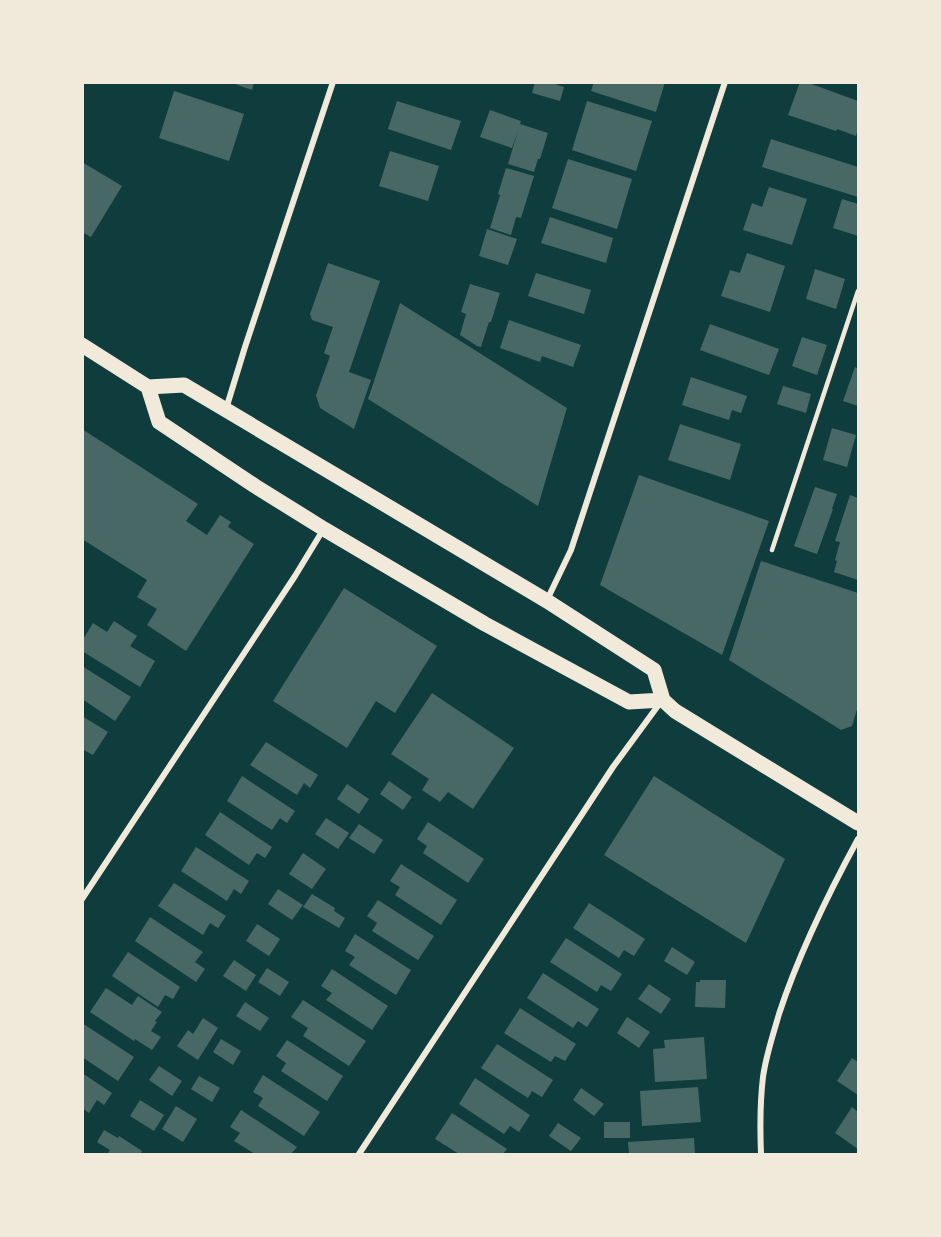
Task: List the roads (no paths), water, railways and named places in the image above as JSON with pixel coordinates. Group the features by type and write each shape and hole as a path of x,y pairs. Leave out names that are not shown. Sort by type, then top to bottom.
{"main road":[{"path":"82,345 148,387 184,385 546,601 654,670 663,700 675,711 858,823"},
{"path":"148,387 159,422 324,529 485,624 629,702 663,700"}],"street":[{"path":"225,410 244,346 333,82"},
{"path":"546,601 571,550 725,82"},
{"path":"82,899 324,529"},
{"path":"359,1155 613,767 663,700"},
{"path":"761,1155 763,1076 771,1040 787,989 810,933 858,839"}],"lane":[{"path":"772,550 858,291"}]}
